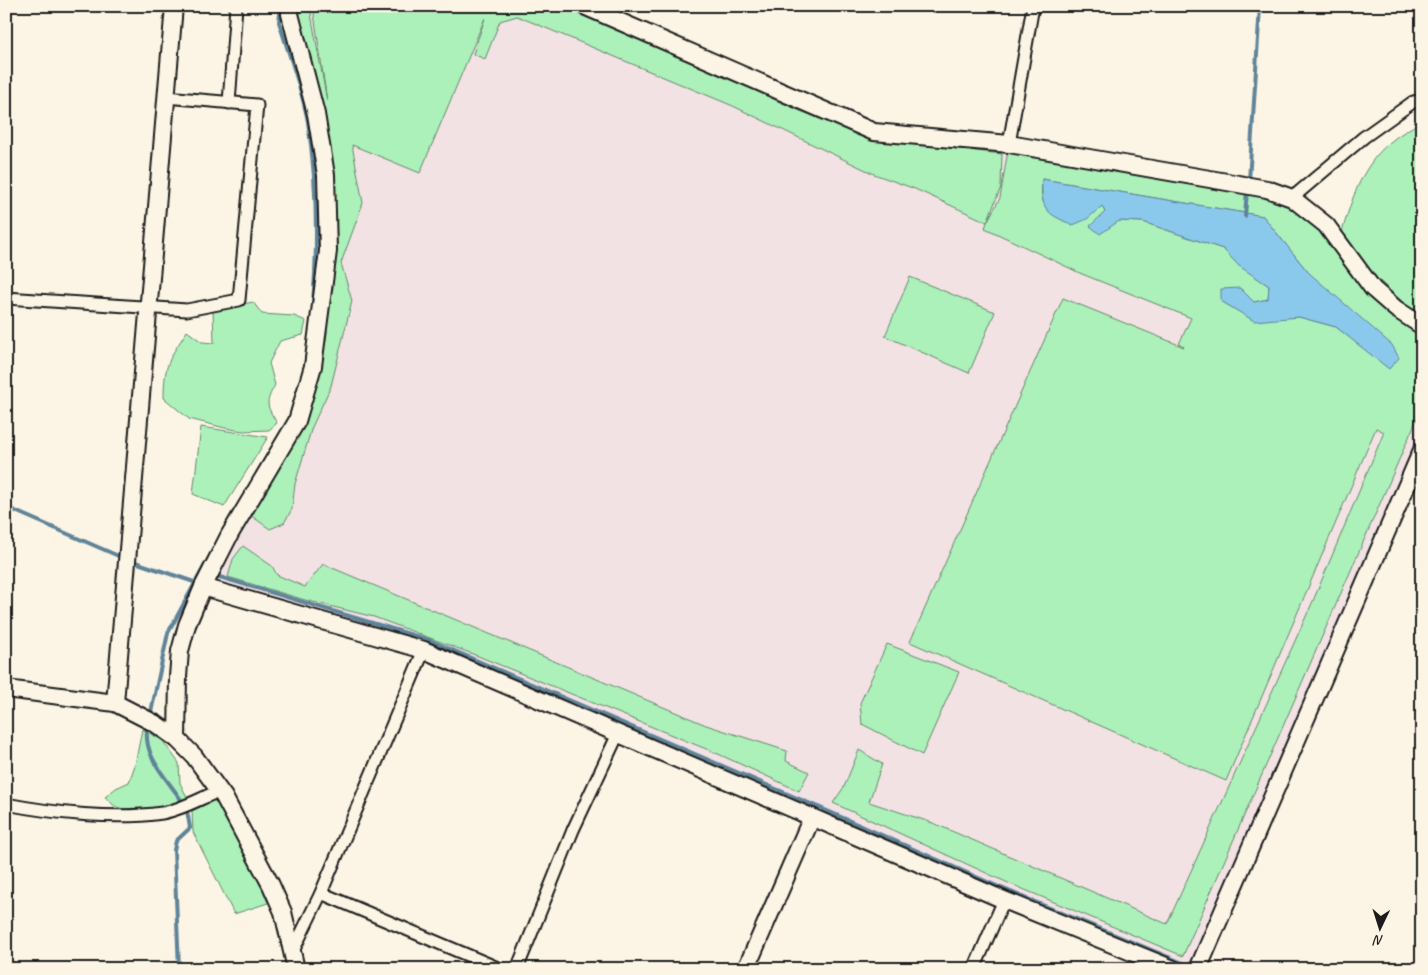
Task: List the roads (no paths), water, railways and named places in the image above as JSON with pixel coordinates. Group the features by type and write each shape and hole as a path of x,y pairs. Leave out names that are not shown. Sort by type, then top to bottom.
{"street":[{"path":"115,703 174,6"},
{"path":"229,103 236,6"},
{"path":"177,739 180,651 187,625 203,587 230,534 297,421 313,366 328,251 326,176 316,114 290,14 291,6"},
{"path":"584,6 874,132 1009,144 1267,189 1292,198 1326,225 1373,289 1396,309 1422,326"},
{"path":"1009,144 1033,6"},
{"path":"6,298 187,310 239,300 257,105 166,97"},
{"path":"1292,198 1364,137 1412,102 1422,100"},
{"path":"1198,969 1422,450"},
{"path":"203,587 424,650 1004,900 1173,969"},
{"path":"293,951 320,894 424,650"},
{"path":"6,689 115,703 156,724 177,739 194,756 219,790 271,885 283,912 296,969"},
{"path":"517,969 573,830 618,734"},
{"path":"6,804 35,810 126,816 164,812 219,790"},
{"path":"746,969 812,817"},
{"path":"320,894 500,969"},
{"path":"974,969 1004,900"}],"water":[{"path":"1042,179 1263,216 1308,272 1392,345 1399,358 1389,369 1336,327 1299,317 1254,321 1221,301 1221,289 1240,288 1254,302 1268,299 1269,286 1239,266 1223,249 1143,222 1119,221 1100,234 1090,226 1105,212 1102,206 1087,219 1073,225 1056,217 1047,209 1042,198"}],"waterway":[{"path":"281,6 279,22 302,97 311,145 316,213 316,259 313,304"},
{"path":"1249,181 1260,6"},
{"path":"1245,216 1247,190"},
{"path":"6,507 123,558"},
{"path":"150,717 168,633 232,515"},
{"path":"132,561 194,582"},
{"path":"213,575 429,640 999,887 1183,963 1184,969"},
{"path":"148,724 147,736 153,759 186,808 190,828 176,841 174,850 179,969"}]}
